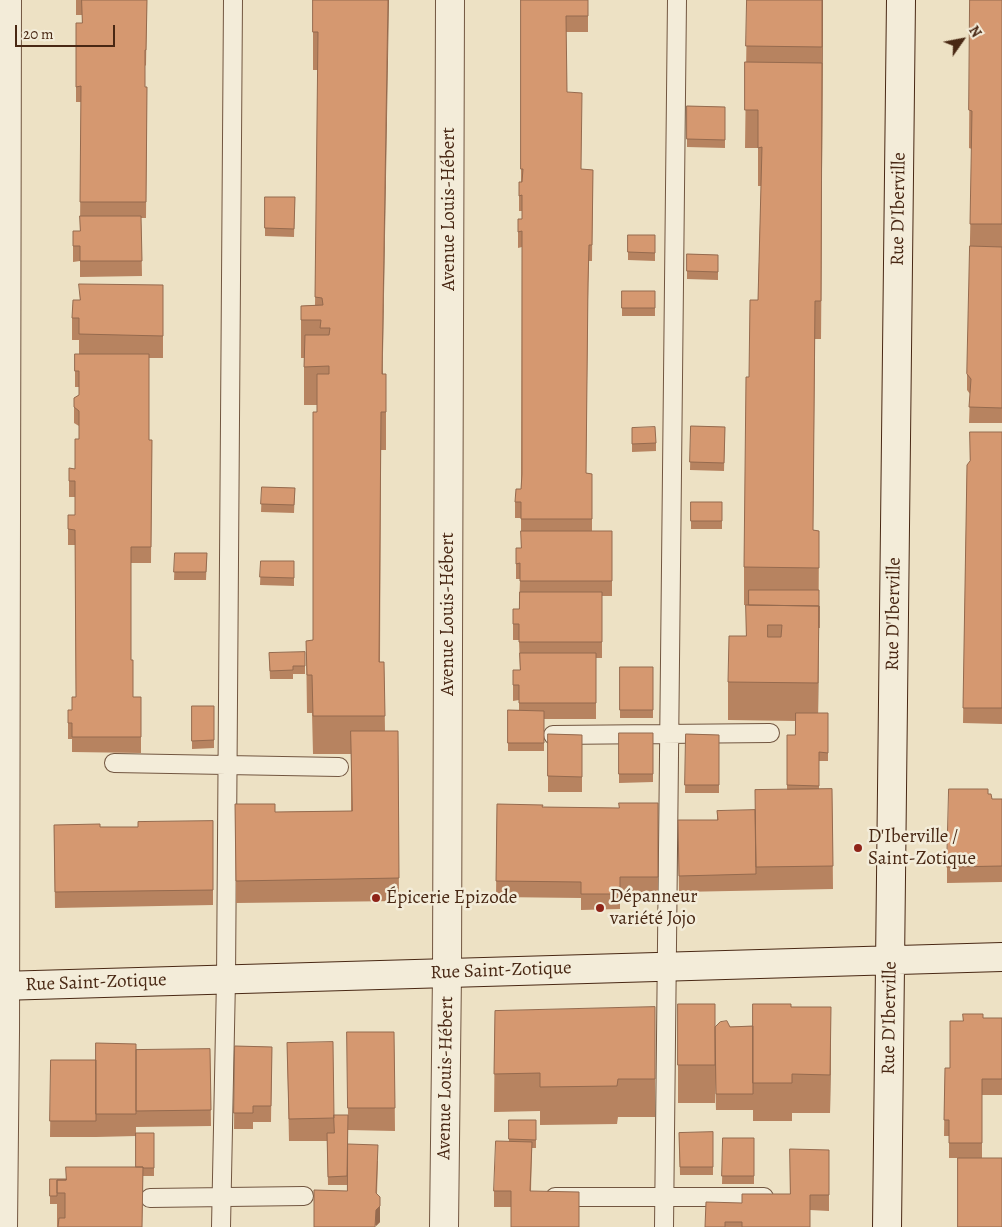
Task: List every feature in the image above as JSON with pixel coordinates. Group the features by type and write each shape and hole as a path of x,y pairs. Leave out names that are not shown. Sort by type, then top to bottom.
{"street":[{"path":"3,1227 7,0"},
{"name":"Avenue Louis-Hébert","path":"444,1227 447,973 450,0"},
{"name":"Rue D'Iberville","path":"887,1227 901,0"},
{"name":"Rue Saint-Zotique","path":"3,986 1002,957"}],"lane":[{"path":"221,1227 226,979 232,0"},
{"path":"664,1227 676,0"},
{"path":"553,734 770,733"},
{"path":"114,763 339,767"},
{"path":"150,1198 304,1196"},
{"path":"549,1197 770,1198"}],"building":[{"path":"82,0 147,0 145,50 145,87 147,87 146,202 80,202 81,86 76,87 76,23 82,23"},
{"path":"313,0 388,0 382,374 386,374 386,412 381,412 379,662 384,662 385,716 313,716 312,675 307,675 306,641 313,640 313,412 317,412 317,374 329,374 329,366 304,367 305,335 329,335 330,328 320,328 321,320 301,320 301,306 323,305 322,298 315,297 318,32 313,32"},
{"path":"521,0 588,0 588,16 566,16 567,92 582,93 581,169 593,170 592,245 589,245 588,283 586,473 592,474 592,519 521,519 521,502 515,502 516,489 521,489 522,474 522,231 518,232 518,219 522,219 522,195 519,196 519,182 522,182 523,169 521,169"},
{"path":"747,0 822,0 822,47 746,46"},
{"path":"970,0 1002,0 1002,224 970,224 972,111 969,110"},
{"path":"745,62 822,63 821,301 815,301 813,530 819,531 819,568 744,567 746,377 749,377 750,300 758,300 762,147 758,148 758,110 745,110"},
{"path":"687,106 725,107 725,140 687,139"},
{"path":"265,197 295,197 294,229 265,228"},
{"path":"80,216 141,216 142,261 80,261 80,246 73,246 73,231 80,231"},
{"path":"628,235 655,235 655,253 628,252"},
{"path":"970,246 1002,247 1002,408 969,407 971,379 967,374"},
{"path":"687,254 718,255 718,272 687,271"},
{"path":"79,284 163,285 163,336 79,334 79,318 72,318 73,300 80,300"},
{"path":"622,291 655,291 655,308 622,308"},
{"path":"75,354 149,354 149,440 152,440 151,547 131,547 131,660 133,660 133,697 141,697 141,737 72,737 72,723 68,723 68,710 72,710 72,697 76,697 75,530 68,529 68,515 75,515 75,481 69,481 69,468 75,469 75,439 79,439 79,411 74,407 74,398 79,395 79,371 75,371"},
{"path":"691,426 725,427 724,463 690,462"},
{"path":"655,427 656,443 632,444 632,428"},
{"path":"970,432 1002,432 1002,708 963,708 967,465 970,461"},
{"path":"262,487 295,488 294,505 261,504"},
{"path":"691,502 722,502 722,521 691,521"},
{"path":"521,531 612,531 612,581 520,581 520,563 516,564 516,548 521,548"},
{"path":"175,553 207,553 206,572 174,572"},
{"path":"261,561 294,561 294,578 260,577"},
{"path":"749,590 819,590 819,606 749,605"},
{"path":"520,592 602,592 602,642 519,642 519,624 513,624 513,609 519,609"},
{"path":"746,605 819,606 818,683 728,682 729,636 746,636","holes":["768,625 782,625 781,637 768,637"]},
{"path":"305,652 305,666 293,666 293,670 270,671 269,653"},
{"path":"520,653 596,653 596,703 519,703 519,685 513,685 513,670 520,670"},
{"path":"620,667 653,667 653,710 620,710"},
{"path":"192,706 214,706 214,740 192,741"},
{"path":"508,710 544,711 544,743 508,743"},
{"path":"796,713 828,713 828,753 819,752 819,786 787,785 787,735 795,735"},
{"path":"351,731 398,731 399,878 236,881 235,804 275,804 275,812 352,811"},
{"path":"619,733 653,733 653,774 619,774"},
{"path":"548,734 582,735 582,777 548,776"},
{"path":"686,734 719,735 719,785 685,785"},
{"path":"832,789 833,866 756,867 755,790"},
{"path":"949,789 988,789 988,794 991,794 992,799 1002,799 1002,866 947,867"},
{"path":"619,803 658,803 658,877 620,877 620,894 581,894 581,882 496,881 497,804 543,805 542,807 619,808"},
{"path":"755,810 756,874 679,876 678,820 718,820 717,811"},
{"path":"213,821 213,890 55,892 54,825 100,824 100,827 138,827 138,822"},
{"path":"678,1004 715,1004 715,1065 678,1065"},
{"path":"753,1004 791,1004 791,1007 831,1007 830,1075 792,1074 792,1083 753,1083"},
{"path":"655,1007 655,1079 618,1079 617,1086 540,1087 540,1073 494,1074 495,1011"},
{"path":"963,1014 983,1014 983,1018 1002,1018 1002,1079 982,1079 982,1143 949,1143 949,1120 944,1120 945,1068 950,1068 950,1021 963,1021"},
{"path":"727,1021 730,1027 753,1026 753,1094 716,1094 715,1027 720,1022"},
{"path":"347,1032 394,1032 395,1108 348,1108"},
{"path":"333,1042 334,1118 289,1119 287,1043"},
{"path":"96,1043 136,1044 136,1114 96,1114"},
{"path":"235,1046 272,1047 271,1106 253,1106 253,1113 234,1113"},
{"path":"210,1049 211,1110 136,1111 136,1050"},
{"path":"51,1060 96,1060 96,1121 50,1121"},
{"path":"334,1115 348,1115 347,1176 328,1177 327,1133 334,1133"},
{"path":"509,1120 536,1120 536,1140 509,1139"},
{"path":"713,1132 713,1167 680,1167 679,1133"},
{"path":"136,1133 154,1133 154,1168 136,1167"},
{"path":"723,1138 754,1138 754,1176 722,1176"},
{"path":"496,1141 532,1142 530,1191 579,1192 579,1227 511,1227 511,1191 494,1191"},
{"path":"348,1144 378,1145 376,1193 380,1197 380,1206 376,1210 375,1227 314,1227 314,1190 347,1191"},
{"path":"790,1149 829,1150 829,1195 810,1195 810,1227 742,1227 742,1222 725,1222 725,1227 705,1227 706,1202 742,1203 742,1194 790,1194"},
{"path":"958,1158 1002,1158 1002,1227 958,1227"},
{"path":"66,1167 143,1167 142,1227 58,1227 59,1218 65,1218 65,1193 57,1193 57,1180 66,1180"},
{"path":"50,1179 66,1179 57,1180 57,1196 50,1196"}],"place":[{"name":"D'Iberville / Saint-Zotique","path":"858,848"},
{"name":"Épicerie Epizode","path":"376,898"},
{"name":"Dépanneur variété Jojo","path":"600,908"}]}
